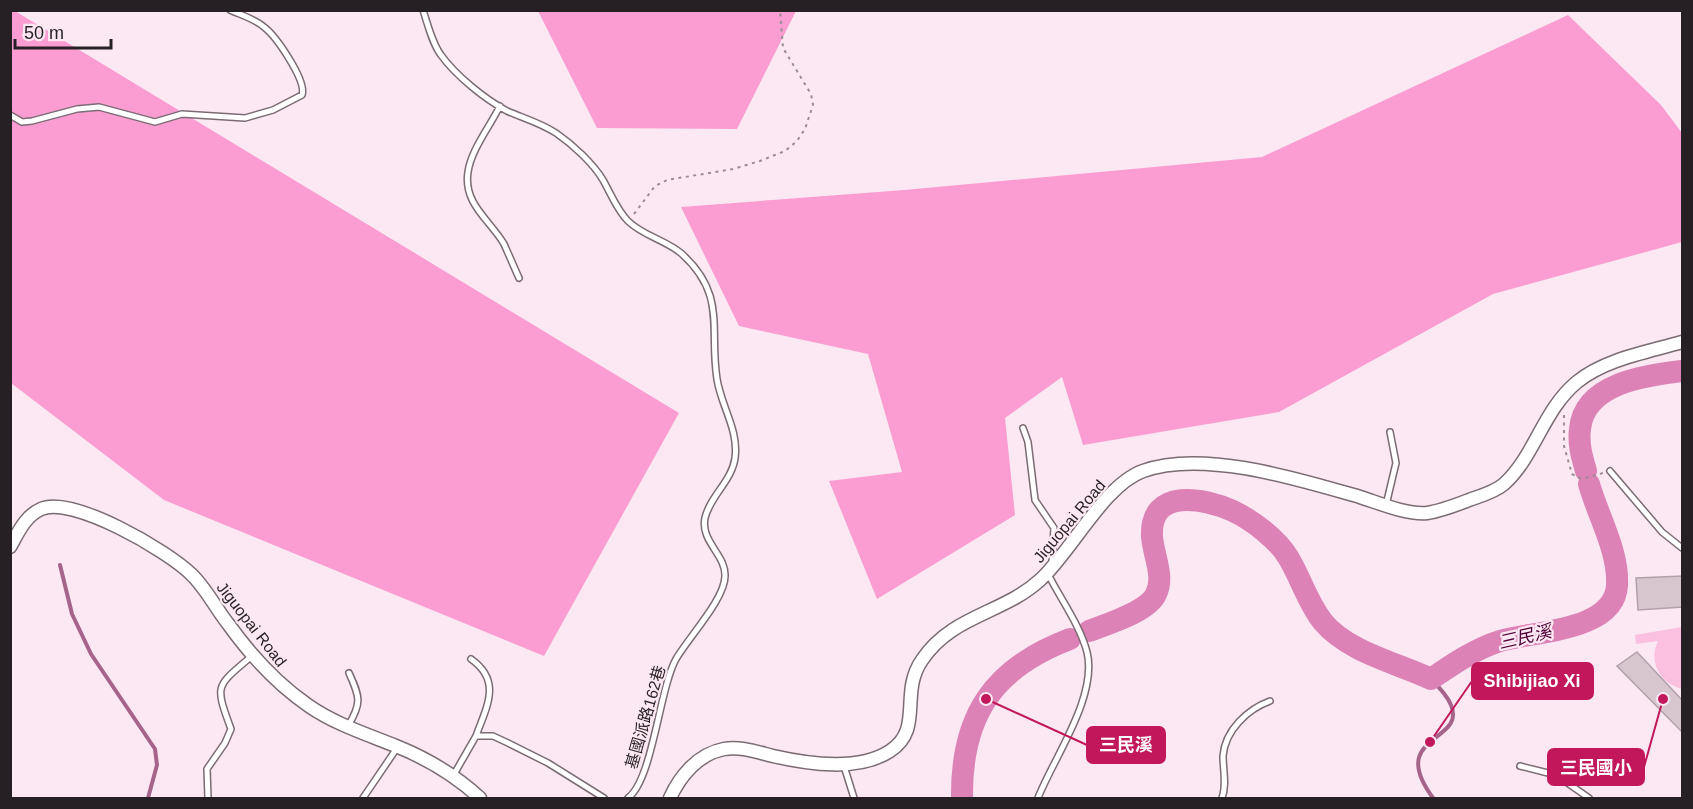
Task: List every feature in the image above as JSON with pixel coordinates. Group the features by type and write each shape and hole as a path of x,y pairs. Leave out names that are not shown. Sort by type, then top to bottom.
{"street":[{"name":"Jiguopai Road","path":"670,798 687,770 699,760 723,749 747,749 823,764 869,761 891,751 909,729 910,682 921,661 941,636 973,617 1018,597 1050,569 1120,485 1142,471 1182,464 1236,467 1302,480 1386,505 1425,513 1455,505 1502,486 1518,467 1552,409 1578,381 1615,362 1683,342"},
{"name":"Jiguopai Road","path":"10,547 24,523 33,513 54,506 70,508 144,540 170,555 194,576 253,656 281,686 311,708 347,727 398,747 453,776 480,798"}],"lane":[{"path":"10,115 22,122 32,122 77,109 99,107 154,122 182,114 245,118 273,110 302,95 304,89 300,80 273,34 262,25 230,10"},
{"name":"基國派路162巷","path":"423,10 440,55 481,93 500,106 543,126 573,147 602,178 616,205 629,221 681,253 707,288 714,305 717,381 736,442 733,468 705,518 705,533 726,576 722,590 668,676 662,710 639,784 628,798"},
{"path":"500,106 472,158 467,173 470,196 478,212 503,243 519,278"},
{"path":"1023,428 1028,442 1035,500 1054,528 1050,569 1084,644 1088,671 1069,736 1038,798"},
{"path":"1386,505 1395,463 1390,432"},
{"path":"1610,471 1662,532 1683,548"},
{"path":"208,798 207,769 225,743 231,729 220,700 220,690 232,673 253,656"},
{"path":"453,776 476,736 488,701 489,678 484,669 471,660"},
{"path":"347,727 357,712 359,696 350,673"},
{"path":"1222,798 1224,748 1229,737 1253,707 1270,701"},
{"path":"476,736 493,736 508,743 548,763 604,798"},
{"path":"363,798 398,747"},
{"path":"843,762 854,798"},
{"path":"1520,766 1556,775 1588,798"}],"path":[{"path":"629,221 655,186 668,180 733,169 760,161 784,151 797,141 805,129 813,105 811,94 783,48 780,10"},
{"path":"1565,394 1564,446 1572,474 1582,479 1610,471"}],"shaded area":[{"path":"10,11 15,11 679,413 544,656 164,500 11,383"},
{"path":"538,11 796,11 737,129 597,128"},
{"path":"1568,15 1661,105 1682,133 1682,242 1493,294 1279,412 1083,445 1062,377 1005,418 1015,515 877,599 829,481 902,472 868,354 739,326 681,207 904,190 1262,157"},
{"path":"1682,627 1682,689 1668,682 1658,671 1654,657 1658,641 1636,644 1635,635"}],"building":[{"path":"1683,576 1683,607 1638,610 1636,578"},
{"path":"1637,652 1683,701 1683,733 1617,666"}],"waterway":[{"name":"三民溪","path":"1586,471 1580,445 1580,429 1584,413 1593,401 1605,391 1619,384 1652,375 1682,371"},
{"name":"三民溪","path":"1089,631 1126,617 1152,600 1159,580 1152,536 1154,520 1160,510 1169,503 1194,500 1233,511 1248,519 1271,537 1288,557 1317,614 1333,632 1359,649 1431,679 1464,657 1491,644 1588,621 1602,612 1613,600 1617,585 1615,560 1589,484"},
{"path":"60,565 72,614 91,654 155,749 157,765 148,798"},
{"name":"三民溪","path":"962,798 963,769 968,743 975,719 987,699 1002,680 1020,665 1043,651 1070,639"},
{"path":"1431,679 1449,701 1453,717 1448,727 1422,750 1418,762 1421,777 1433,798"}],"place":[{"name":"三民溪","path":"986,699"},
{"name":"三民國小","path":"1663,699"},
{"name":"Shibijiao Xi","path":"1430,742"}]}
